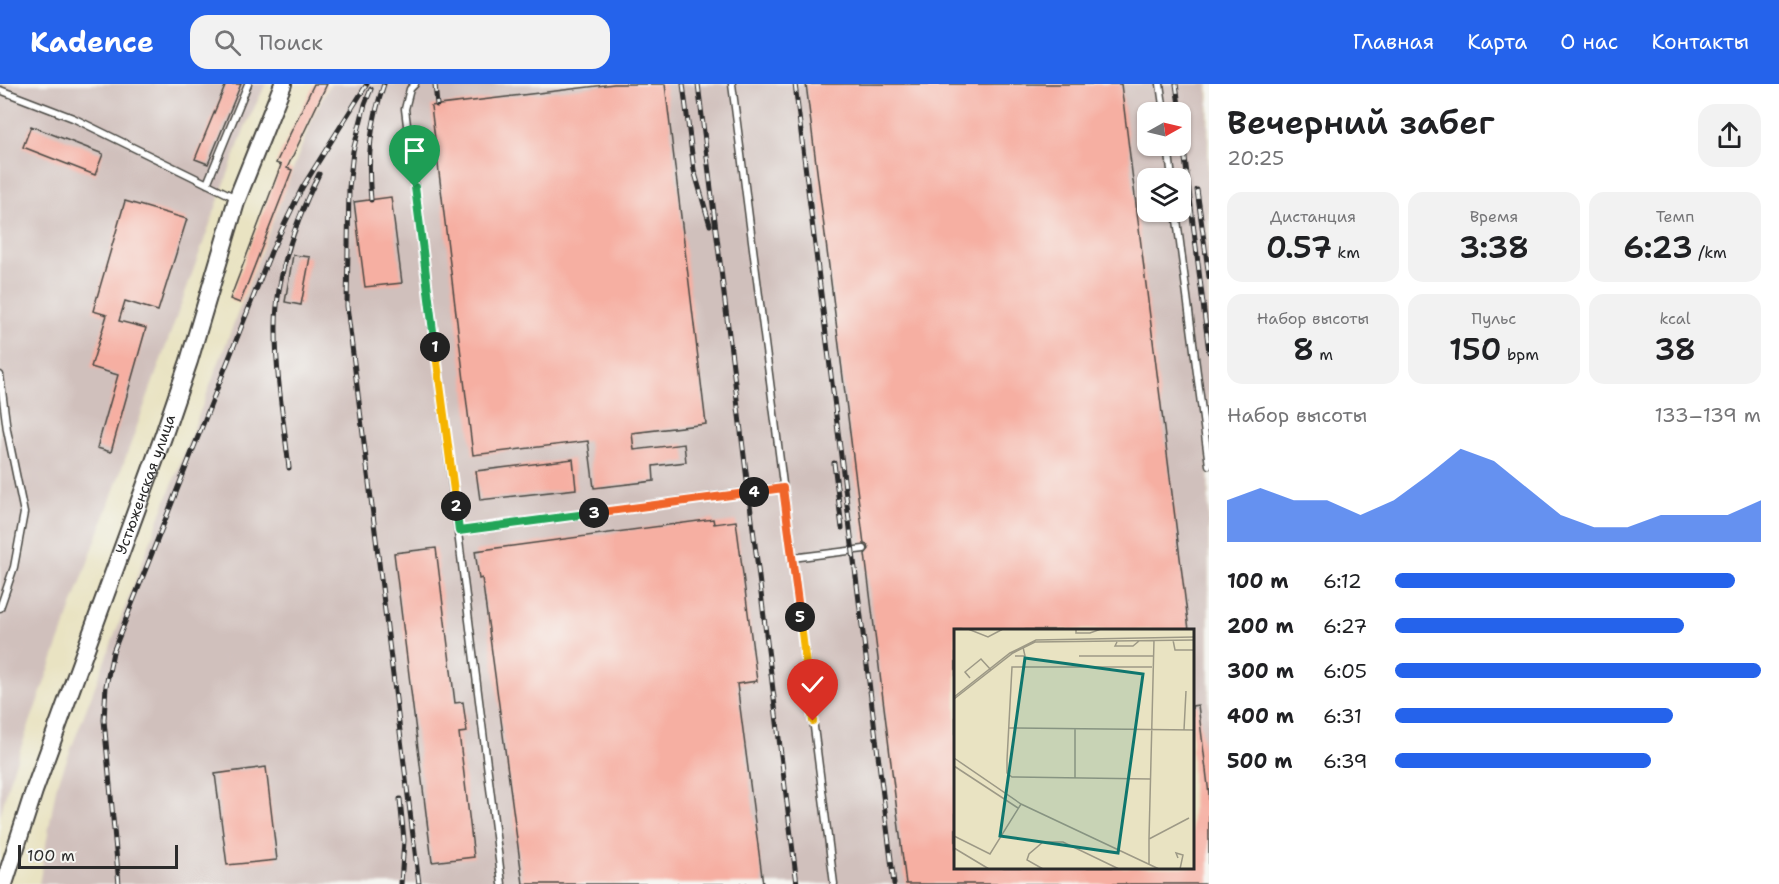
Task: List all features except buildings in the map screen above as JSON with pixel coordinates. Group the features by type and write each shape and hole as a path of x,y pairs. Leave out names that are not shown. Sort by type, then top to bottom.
{"main road":[{"name":"Устюженская улица","path":"4,884 34,791 189,361 237,199 283,84"}],"lane":[{"path":"207,184 248,84"},
{"path":"415,84 410,89 405,109 502,884"},
{"path":"732,84 834,884"},
{"path":"1160,84 1163,102"},
{"path":"0,90 73,118 237,199"},
{"path":"1177,222 1209,465"},
{"path":"0,375 24,513 14,567 0,608"},
{"path":"459,531 783,488"},
{"path":"792,558 864,549"}],"shaded area":[{"path":"0,84 266,84 245,127 9,781 0,817"},
{"path":"330,84 1208,84 1209,884 39,884 56,788 314,114"}],"railway":[{"path":"119,884 104,720 106,686 113,652 271,252 302,188 367,84"},
{"path":"371,200 369,170 371,141 384,84"},
{"path":"435,84 437,105"},
{"path":"683,84 694,170 710,225"},
{"path":"698,84 797,884"},
{"path":"795,84 894,884"},
{"path":"1176,84 1179,102"},
{"path":"371,89 353,151 349,188 347,306 419,884"},
{"path":"1185,156 1209,352"},
{"path":"289,468 277,365 276,331 279,290 288,250 319,174"},
{"path":"1197,190 1209,277"},
{"path":"834,463 842,528"},
{"path":"400,799 404,840 401,884"}],"route":[{"path":"415,187 459,531 783,488 813,721"}]}
